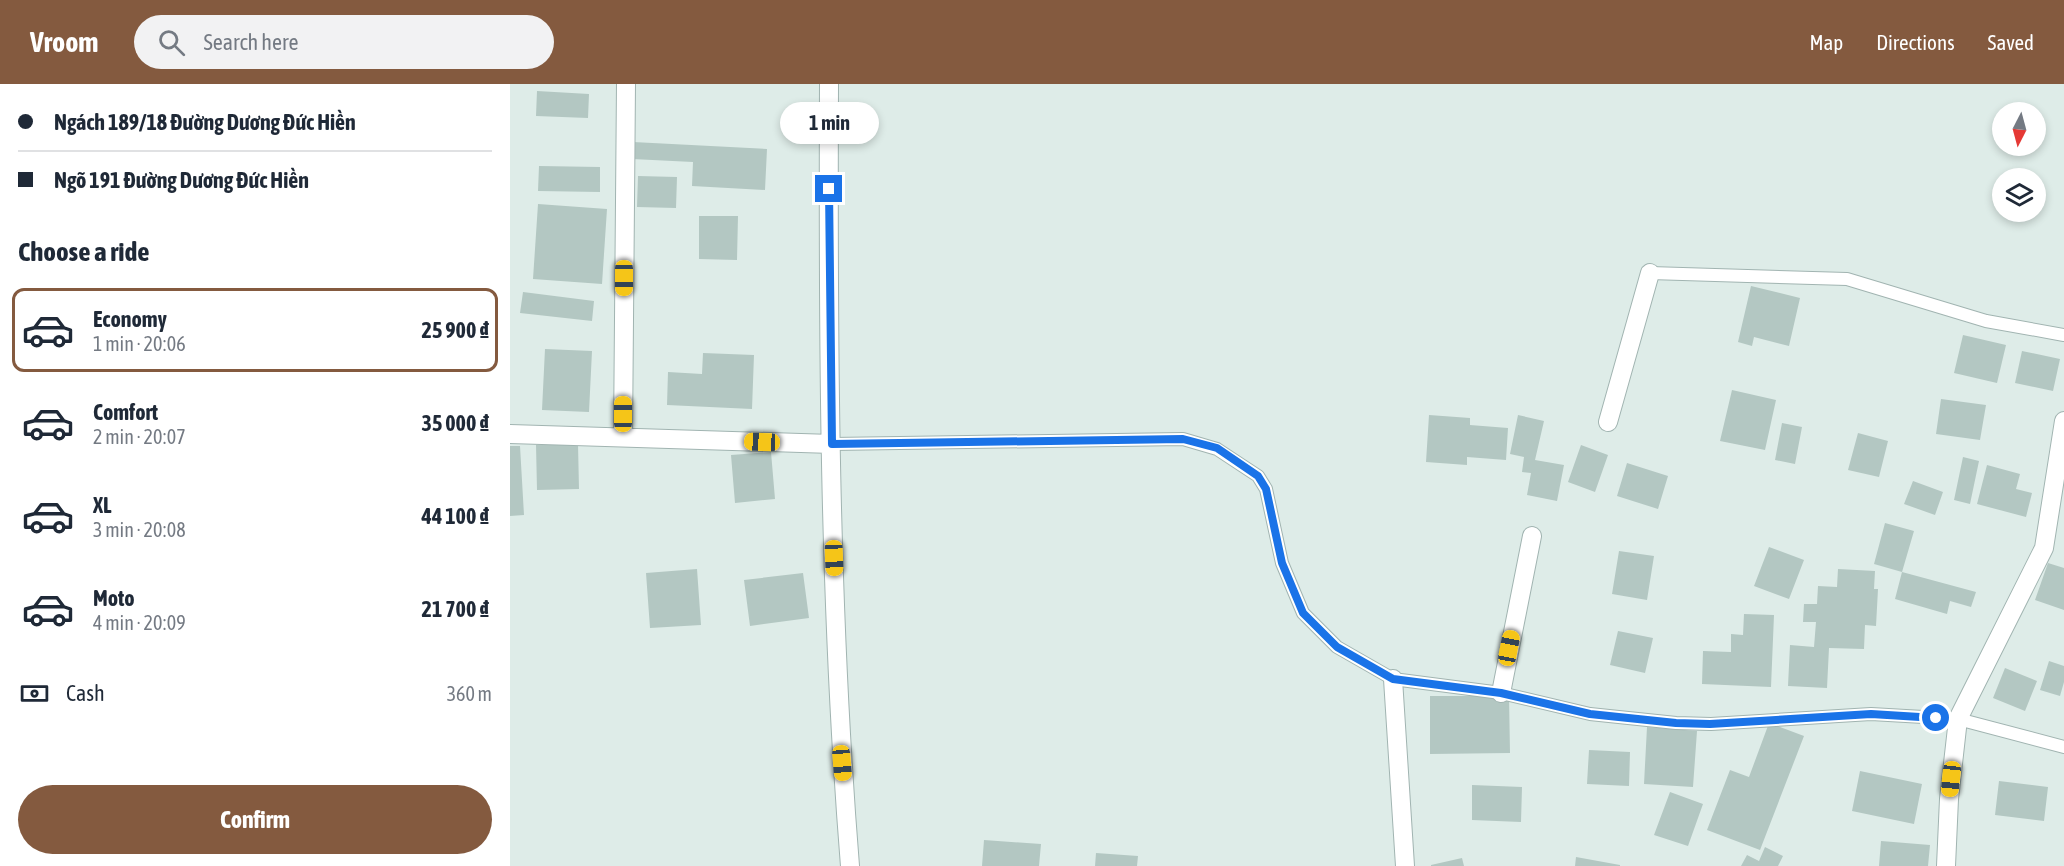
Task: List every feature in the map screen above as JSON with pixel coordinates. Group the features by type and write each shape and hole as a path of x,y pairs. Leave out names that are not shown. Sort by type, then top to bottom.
{"street":[{"path":"623,437 626,84"},
{"path":"829,84 832,444 840,743 850,866"},
{"path":"1608,422 1650,273"},
{"path":"1946,866 1949,799 1958,719 2044,548 2064,421"},
{"path":"510,434 832,444"},
{"path":"1501,693 1532,536"},
{"path":"1393,679 1405,866"}],"lane":[{"path":"1650,273 1847,279 1986,321 2064,335"},
{"path":"832,444 1183,439 1217,448 1258,476 1266,489 1282,563 1303,613 1337,647 1393,679 1501,693 1590,714 1676,723 1710,724 1871,714 1958,719 2064,747"}],"building":[{"path":"537,91 589,94 588,118 536,116"},
{"path":"633,142 767,149 765,190 692,186 693,162 632,159"},
{"path":"539,166 600,167 600,192 538,191"},
{"path":"638,176 677,177 676,208 637,207"},
{"path":"538,204 607,209 602,284 533,279"},
{"path":"699,216 738,216 737,260 699,259"},
{"path":"1751,286 1800,298 1789,346 1754,337 1752,346 1738,342"},
{"path":"523,292 594,301 592,321 520,313"},
{"path":"1963,335 2006,345 1997,383 1954,373"},
{"path":"545,349 592,351 589,412 542,410"},
{"path":"2022,351 2060,359 2053,391 2015,383"},
{"path":"703,353 754,355 752,409 667,405 668,372 702,374"},
{"path":"1732,390 1776,400 1765,450 1720,441"},
{"path":"1941,399 1986,405 1980,440 1936,434"},
{"path":"1429,415 1470,418 1470,425 1508,428 1506,460 1467,457 1467,465 1426,462"},
{"path":"1518,415 1544,421 1535,460 1564,465 1557,501 1527,495 1531,473 1522,472 1524,457 1510,454"},
{"path":"1782,423 1802,427 1795,464 1775,460"},
{"path":"1858,433 1888,441 1879,477 1848,470"},
{"path":"578,444 579,489 537,490 536,445"},
{"path":"1581,445 1608,455 1595,492 1568,482"},
{"path":"510,446 520,446 524,515 510,516"},
{"path":"771,452 775,499 735,503 731,455"},
{"path":"1963,457 1979,461 1970,504 1954,500"},
{"path":"1627,463 1668,476 1658,509 1617,496"},
{"path":"1987,465 2020,474 2016,489 2032,493 2026,517 1977,504"},
{"path":"1913,481 1943,492 1935,515 1904,504"},
{"path":"1885,523 1914,531 1902,572 1874,564"},
{"path":"1769,547 1804,560 1789,599 1754,586"},
{"path":"1619,551 1654,556 1647,600 1612,594"},
{"path":"2048,563 2064,568 2064,610 2035,600"},
{"path":"697,569 701,625 650,628 646,573"},
{"path":"1838,569 1875,571 1874,589 1878,589 1876,626 1865,625 1864,649 1829,648 1827,688 1788,686 1790,645 1814,647 1816,622 1803,622 1804,604 1817,604 1818,586 1837,587"},
{"path":"1902,572 1976,592 1971,607 1950,601 1947,614 1895,599"},
{"path":"803,573 809,618 750,626 744,580"},
{"path":"1744,614 1774,615 1771,687 1702,684 1703,651 1731,652 1731,634 1743,635"},
{"path":"1618,631 1653,638 1645,673 1610,665"},
{"path":"2049,661 2064,666 2064,682 2060,696 2040,690"},
{"path":"2005,668 2037,681 2025,711 1993,698"},
{"path":"1430,696 1509,696 1510,753 1430,754"},
{"path":"1769,723 1804,736 1760,850 1707,830 1730,770 1749,777"},
{"path":"1647,727 1697,731 1693,787 1644,784"},
{"path":"1589,750 1630,752 1629,786 1587,784"},
{"path":"1860,771 1922,784 1914,824 1852,811"},
{"path":"1999,781 2048,787 2044,821 1995,815"},
{"path":"1472,785 1522,787 1521,822 1472,820"},
{"path":"1670,792 1703,804 1688,846 1654,835"},
{"path":"984,840 1041,844 1039,866 982,866"},
{"path":"1881,841 1930,845 1928,866 1879,866"},
{"path":"1765,847 1783,856 1778,866 1741,866 1747,855 1759,861"},
{"path":"1096,853 1138,856 1137,866 1095,866"},
{"path":"1576,857 1620,865 1620,866 1575,866"},
{"path":"1462,858 1464,866 1431,866 1431,865"}],"route":[{"path":"829,189 832,444 1183,439 1217,448 1258,476 1266,489 1282,563 1290,588 1303,613 1337,647 1354,659 1393,679 1501,693 1590,714 1676,723 1710,724 1871,714 1936,718"}]}
